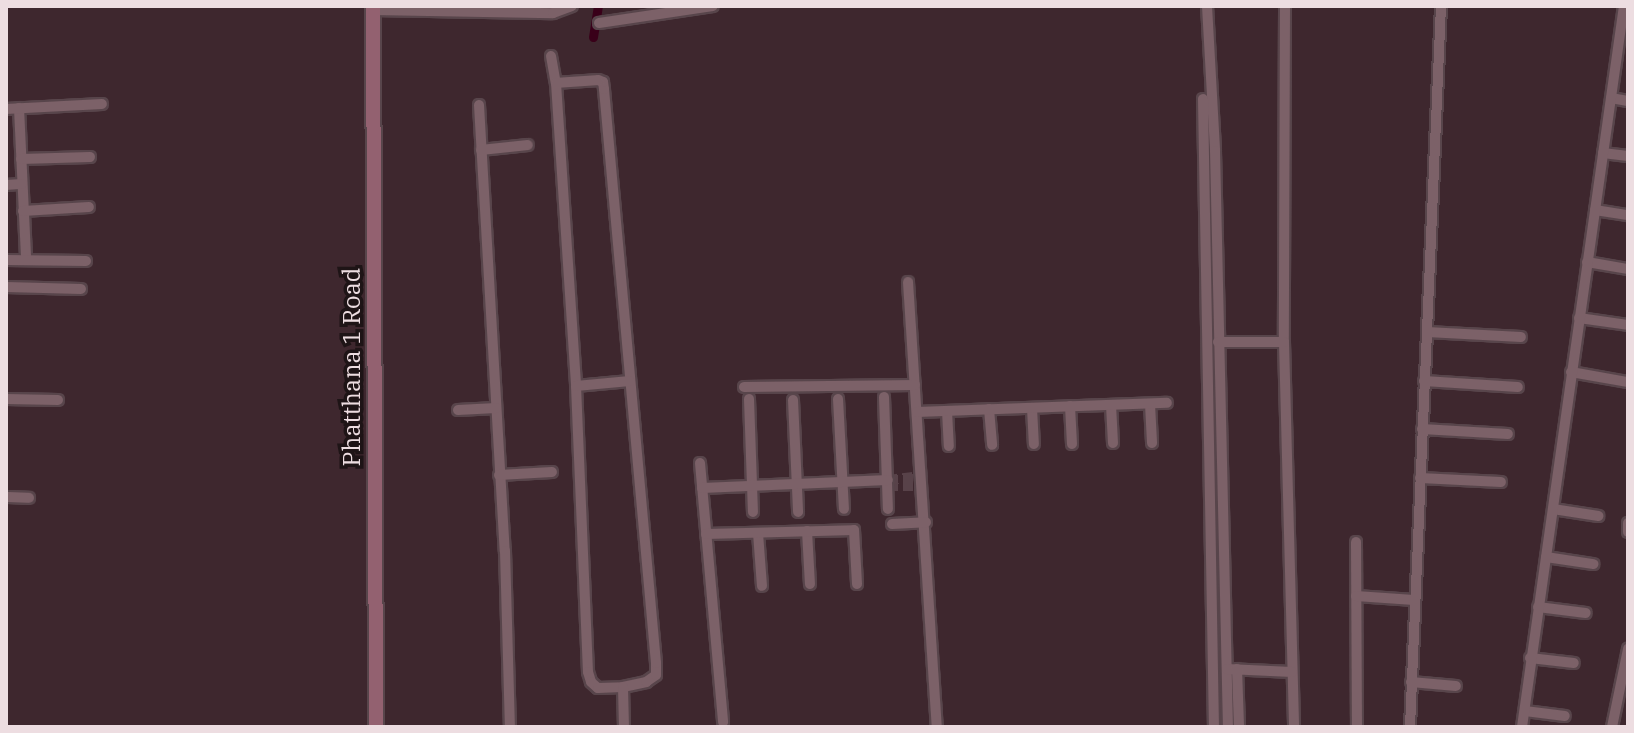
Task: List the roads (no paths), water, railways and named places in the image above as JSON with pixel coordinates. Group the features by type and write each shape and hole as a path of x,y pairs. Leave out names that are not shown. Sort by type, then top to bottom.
{"main road":[{"name":"Phatthana 1 Road","path":"376,727 380,8"}],"street":[{"path":"380,8 553,13 572,6"},
{"path":"622,20 624,6"},
{"path":"599,23 713,6"},
{"path":"1207,6 1212,280 1208,442 1214,727"},
{"path":"1285,6 1284,342 1294,727"},
{"path":"1410,727 1441,6"},
{"path":"1522,727 1611,98 1623,45 1624,6"},
{"path":"551,56 556,83 576,386 588,672 591,682 598,688 623,687 646,682 656,675 656,663 603,82 556,83"},
{"path":"1611,98 1628,101"},
{"path":"1203,99 1208,120"},
{"path":"6,109 102,104"},
{"path":"479,105 510,727"},
{"path":"19,108 26,259"},
{"path":"481,150 528,145"},
{"path":"1603,153 1628,156"},
{"path":"21,159 90,157"},
{"path":"6,185 22,184"},
{"path":"23,211 89,207"},
{"path":"1595,210 1628,215"},
{"path":"6,260 86,261"},
{"path":"1587,262 1628,269"},
{"path":"1212,280 1222,342 1220,442 1226,596 1239,727"},
{"path":"908,282 937,727"},
{"path":"6,287 81,289"},
{"path":"1579,318 1628,325"},
{"path":"1427,332 1521,337"},
{"path":"1222,342 1284,342"},
{"path":"1571,372 1628,382"},
{"path":"576,386 630,381"},
{"path":"1424,381 1518,387"},
{"path":"744,387 915,385"},
{"path":"884,397 888,509"},
{"path":"6,399 58,400"},
{"path":"749,399 753,512"},
{"path":"838,399 844,509"},
{"path":"793,400 798,512"},
{"path":"917,412 1167,403"},
{"path":"1150,404 1152,443"},
{"path":"1111,405 1113,443"},
{"path":"1070,406 1072,444"},
{"path":"458,410 496,408"},
{"path":"1032,408 1034,444"},
{"path":"989,409 992,445"},
{"path":"947,411 949,446"},
{"path":"1422,429 1508,434"},
{"path":"1208,442 1220,442"},
{"path":"700,463 723,722"},
{"path":"499,475 552,472"},
{"path":"1420,478 1501,482"},
{"path":"702,488 888,483"},
{"path":"6,497 29,498"},
{"path":"1553,509 1598,516"},
{"path":"892,524 926,522"},
{"path":"1628,523 1628,532"},
{"path":"706,534 854,530 857,584"},
{"path":"807,531 810,584"},
{"path":"758,533 762,586"},
{"path":"1356,542 1357,727"},
{"path":"1546,557 1593,564"},
{"path":"1212,595 1226,596"},
{"path":"1356,596 1414,600"},
{"path":"1538,607 1586,613"},
{"path":"1612,727 1628,649"},
{"path":"1530,658 1574,663"},
{"path":"1232,669 1292,672"},
{"path":"1228,727 1227,689 1232,669"},
{"path":"1411,682 1456,686"},
{"path":"623,687 624,727"},
{"path":"1214,688 1227,689"},
{"path":"1525,711 1565,716"}],"waterway":[{"path":"593,37 598,6"}],"tunnel":[{"path":"888,480 922,476"},
{"path":"888,486 923,486"}]}
